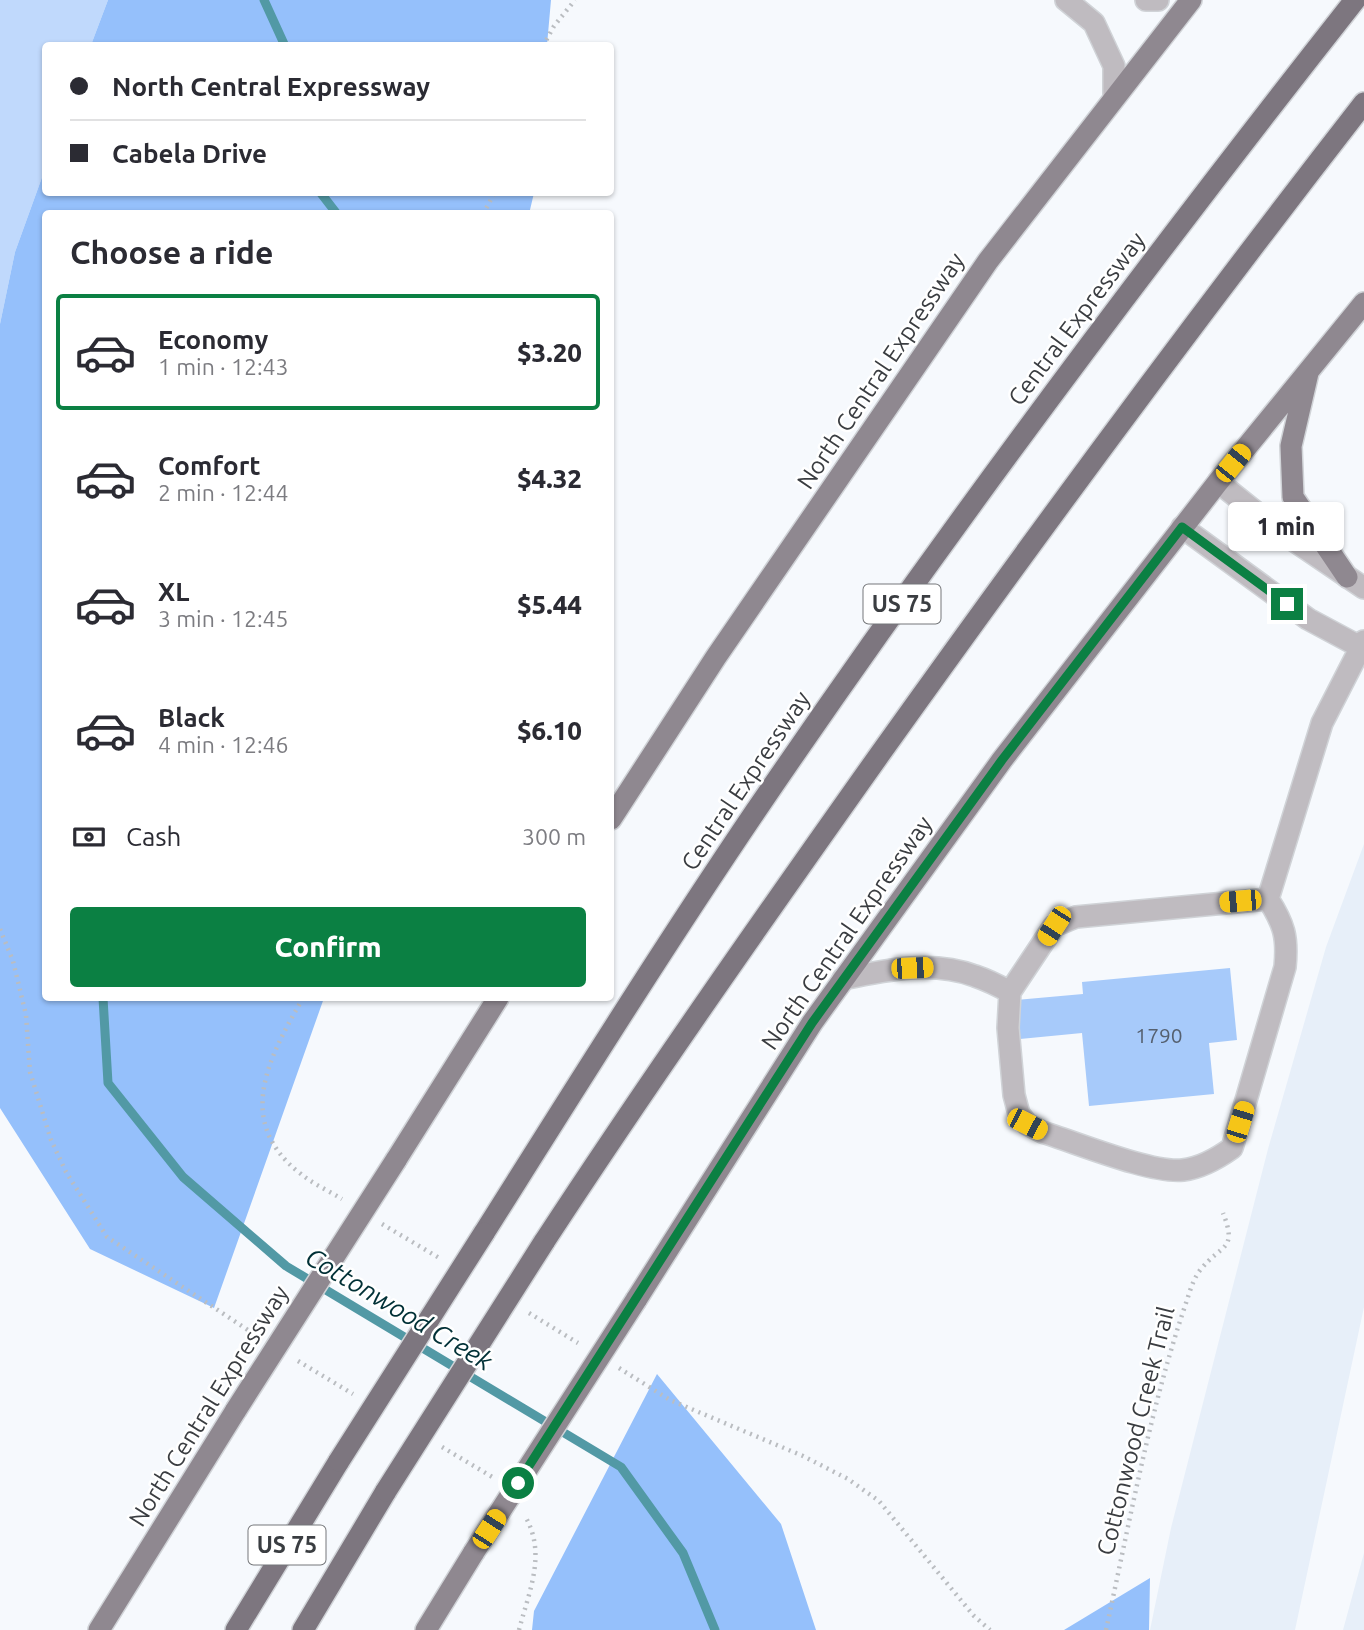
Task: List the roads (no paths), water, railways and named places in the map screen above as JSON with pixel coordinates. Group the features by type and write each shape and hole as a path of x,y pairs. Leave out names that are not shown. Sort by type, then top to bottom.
{"highway":[{"name":"Central Expressway","path":"236,1630 339,1461 672,936 841,689 1028,428 1189,213 1354,0"},
{"name":"US 75","path":"303,1630 386,1491 544,1242 699,1011 986,606 1152,380 1364,103"}],"main road":[{"name":"North Central Expressway","path":"614,815 716,657 988,261 1191,0"},
{"name":"North Central Expressway","path":"426,1630 812,1023 1002,760 1182,527 1364,303"},
{"path":"1309,368 1291,446 1293,497 1356,582"},
{"name":"North Central Expressway","path":"99,1630 496,1001"}],"street":[{"path":"1066,0 1094,23 1114,66 1114,96"},
{"path":"1146,0 1158,0"},
{"path":"1218,482 1277,530 1356,582"},
{"path":"1182,527 1308,619 1363,646 1322,723 1268,899 1282,921 1287,945 1285,967 1232,1148 1216,1160 1184,1170 1161,1170 1042,1132 1027,1124 1019,1114 1014,1095 1008,1028 1010,992 1054,926 1076,917 1268,899"},
{"path":"844,979 891,969 932,967 973,975 1010,992"}],"waterway":[{"name":"Cottonwood Creek","path":"264,0 283,42"},
{"name":"Cottonwood Creek","path":"323,196 334,210"},
{"name":"Cottonwood Creek","path":"103,1001 108,1083 183,1177 286,1266 621,1467 683,1553 715,1630"}]}
